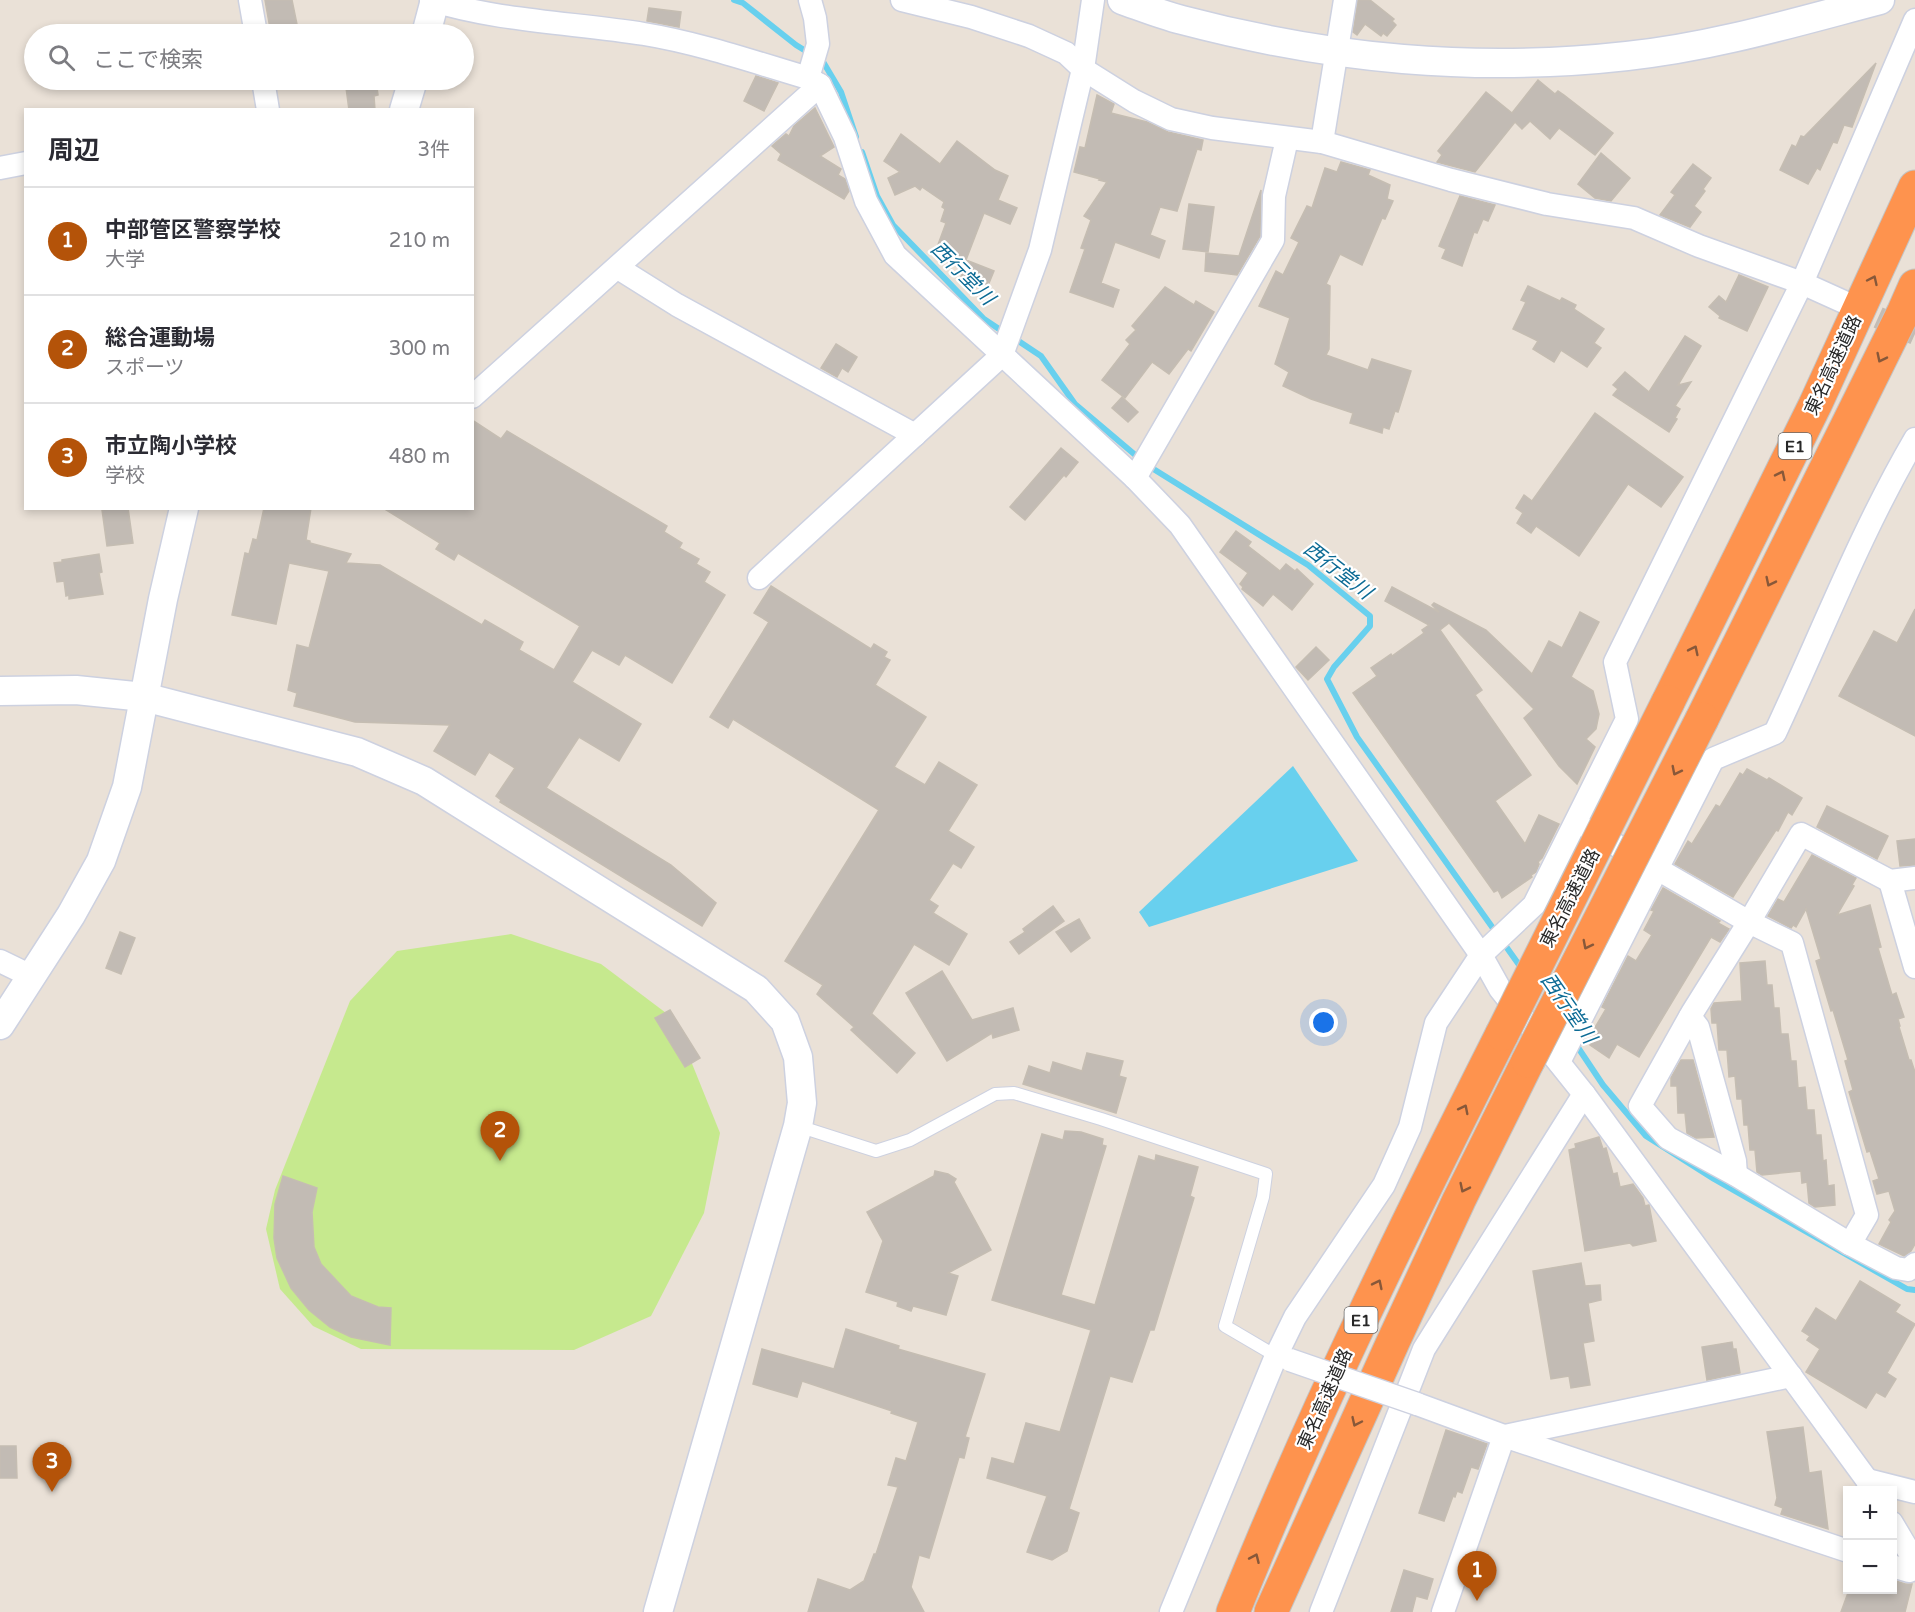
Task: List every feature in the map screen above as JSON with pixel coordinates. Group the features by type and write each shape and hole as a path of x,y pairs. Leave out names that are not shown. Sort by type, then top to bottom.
{"highway":[{"name":"東名高速道路","path":"1233,1612 1354,1334 1815,405 1915,187"},
{"name":"東名高速道路","path":"1271,1612 1459,1200 1557,1051 1702,719 1915,286"}],"street":[{"path":"250,0 254,24"},
{"path":"428,24 434,0 468,10 645,34 702,47 814,81"},
{"path":"810,0 818,44 814,81 845,137 866,201 895,255 1007,342 1141,468 1180,525 1493,944 1500,989 1557,1051 1584,1094 1870,1485 1915,1492"},
{"path":"902,0 971,17 1029,36 1066,53 1083,69 1134,101 1171,119 1212,128 1322,142 1451,180 1547,204 1634,218 1699,246 1802,283 1844,302"},
{"path":"759,578 915,435 1007,342 1040,250 1083,69 1093,0"},
{"path":"1122,0 1180,20 1336,53 1416,62 1509,64 1628,56 1751,34 1880,0"},
{"path":"1322,142 1345,0"},
{"path":"1171,1612 1283,1358 1295,1317 1384,1185 1410,1127 1436,1023 1493,944 1534,905 1627,719 1615,662 1802,283 1915,20"},
{"path":"474,395 618,268 814,81"},
{"path":"265,90 268,108"},
{"path":"405,108 410,90"},
{"path":"1141,468 1273,240 1274,196 1287,139"},
{"path":"0,168 24,163"},
{"path":"618,268 677,305 915,435"},
{"path":"1557,1051 1658,868 1713,759 1775,733 1827,615 1897,470 1915,438"},
{"path":"0,1025 33,977 101,861 127,787 163,599 184,510"},
{"path":"0,691 76,690 144,697 357,752 424,781 756,989 785,1022 798,1057 802,1103 798,1126 658,1612"},
{"path":"1576,822 1749,922 1792,944 1867,1215 1850,1244"},
{"path":"1915,878 1890,880 1801,834 1690,1017 1640,1106 1668,1138 1736,1175 1850,1244 1896,1268 1908,1270 1915,1264"},
{"path":"1890,880 1915,968"},
{"path":"0,961 33,977"},
{"path":"1690,1017 1698,1027 1735,1161 1736,1175"},
{"path":"1321,1612 1424,1349 1584,1094"},
{"path":"1283,1358 1504,1436 1843,1549"},
{"path":"1504,1436 1791,1376"},
{"path":"1443,1612 1504,1436"},
{"path":"1897,1530 1915,1562"},
{"path":"1897,1567 1909,1571 1915,1569"}],"lane":[{"path":"798,1126 876,1151 910,1140 995,1094 1014,1093 1101,1119 1266,1174 1263,1197 1225,1326 1283,1358"}],"green space":[{"path":"511,934 601,964 674,1019 720,1133 704,1213 651,1316 574,1350 361,1349 313,1326 280,1289 266,1229 275,1190 350,1001 397,951"}],"water":[{"path":"1293,766 1358,861 1149,927 1139,912"}],"building":[{"path":"265,0 292,0 297,24 269,24"},
{"path":"1358,0 1370,0 1394,19 1392,21 1396,25 1387,36 1383,33 1381,36 1365,24 1357,35 1353,32"},
{"path":"649,8 681,12 679,27 647,21"},
{"path":"1876,63 1852,127 1844,125 1837,143 1833,142 1820,170 1817,168 1808,184 1780,170 1792,145 1796,147 1801,136 1804,137"},
{"path":"756,76 778,83 764,111 744,101"},
{"path":"1538,80 1555,94 1558,91 1564,95 1613,133 1595,155 1559,128 1550,139 1530,121 1522,129 1515,122 1475,172 1437,162 1442,155 1438,151 1486,92 1512,113"},
{"path":"346,90 377,90 378,95 374,96 375,108 349,108"},
{"path":"1097,95 1114,104 1111,113 1147,122 1168,132 1203,140 1201,150 1197,149 1177,211 1160,207 1150,235 1165,241 1159,258 1115,242 1101,283 1119,290 1113,307 1070,292 1085,249 1081,248 1091,220 1084,216 1107,182 1074,172 1080,147 1085,148"},
{"path":"815,108 834,147 820,156 841,169 838,175 845,179 849,191 844,199 778,160 781,154 772,146 786,134 789,136 794,126"},
{"path":"901,134 940,164 957,141 995,170 1008,176 998,200 1017,208 1010,224 984,213 966,260 994,271 987,288 961,277 962,268 944,261 947,254 936,250 946,223 941,221 945,209 942,207 944,202 922,187 920,190 915,186 895,195 888,178 900,172 884,161"},
{"path":"1601,153 1630,178 1611,201 1595,198 1578,184"},
{"path":"1341,162 1370,170 1368,175 1390,185 1387,199 1393,201 1385,219 1382,218 1362,265 1340,254 1326,284 1330,286 1329,349 1326,355 1368,370 1372,359 1411,371 1398,412 1395,411 1389,429 1383,427 1382,433 1350,423 1353,413 1311,399 1283,386 1289,372 1275,364 1290,318 1259,306 1276,271 1283,275 1299,242 1291,238 1307,206 1312,208 1325,168 1337,172"},
{"path":"1693,164 1711,178 1694,206 1701,212 1690,227 1660,215 1675,195 1671,192"},
{"path":"1261,190 1260,236 1237,275 1205,271 1206,253 1239,256"},
{"path":"1460,196 1495,205 1488,221 1483,219 1477,233 1474,232 1462,266 1442,258 1446,249 1439,246"},
{"path":"1189,204 1214,207 1208,252 1183,249"},
{"path":"1739,275 1768,287 1747,331 1719,318 1720,316 1709,307 1719,296 1726,302"},
{"path":"1528,286 1560,301 1562,298 1576,305 1574,309 1604,329 1594,343 1601,348 1587,367 1561,350 1554,362 1533,349 1538,341 1513,329 1526,302 1521,300"},
{"path":"1165,287 1194,305 1196,301 1214,312 1191,351 1188,349 1169,374 1152,362 1125,398 1102,380 1130,344 1126,340 1136,330 1132,326"},
{"path":"1685,336 1701,346 1678,385 1691,382 1675,406 1680,409 1669,432 1613,395 1618,389 1613,385 1625,372 1649,392"},
{"path":"836,344 857,357 848,372 842,368 837,377 821,368"},
{"path":"1122,397 1138,412 1128,422 1112,408"},
{"path":"1595,413 1683,477 1661,507 1628,484 1579,556 1536,526 1531,533 1517,523 1523,513 1516,508 1524,495 1532,501"},
{"path":"474,421 501,439 507,431 667,526 664,532 682,543 679,548 699,559 696,564 710,572 704,582 725,595 672,683 625,655 619,665 592,650 572,682 641,724 619,761 579,737 546,788 671,865 716,903 702,926 500,802 501,800 496,796 515,768 489,752 475,775 434,751 450,725 355,722 294,706 297,693 288,690 297,645 309,648 329,571 289,563 276,624 232,615 245,553 249,554 253,539 257,540 264,510 311,510 306,540 310,543 351,554 346,563 380,565 482,625 485,620 523,642 519,650 554,670 580,626 458,553 454,560 436,549 440,543 386,510 474,510"},
{"path":"1061,448 1078,462 1025,520 1010,507"},
{"path":"102,510 128,510 133,543 107,546"},
{"path":"1236,531 1251,542 1248,546 1280,571 1286,564 1295,571 1297,569 1313,584 1292,610 1273,594 1263,606 1242,589 1240,584 1248,573 1220,552"},
{"path":"99,554 102,572 99,573 103,594 69,599 69,595 66,596 64,581 57,582 54,563"},
{"path":"771,586 871,649 874,644 887,652 884,657 890,660 875,685 926,717 894,767 925,785 939,762 977,785 948,831 974,847 961,868 953,863 929,900 938,906 933,913 967,934 949,965 914,944 870,1016 872,1014 915,1053 897,1073 851,1030 854,1027 817,994 823,985 785,961 879,810 733,719 728,728 710,717 769,622 754,613"},
{"path":"1392,587 1439,612 1432,605 1434,603 1486,630 1532,674 1549,641 1562,648 1580,612 1599,622 1571,677 1593,691 1599,714 1596,729 1586,739 1595,747 1577,784 1559,766 1524,718 1534,709 1449,623 1440,630 1482,690 1475,695 1531,775 1495,801 1525,844 1539,815 1559,824 1538,862 1536,872 1502,898 1498,890 1494,892 1353,693 1377,676 1371,668 1424,633 1422,630 1429,625 1385,601"},
{"path":"1915,609 1915,736 1839,696 1874,631 1897,643"},
{"path":"1316,647 1329,660 1308,680 1296,667"},
{"path":"1747,769 1767,780 1769,778 1802,798 1792,815 1788,812 1778,831 1776,830 1733,897 1675,864 1688,841 1692,844 1716,805 1720,807 1740,773 1743,775"},
{"path":"1827,806 1888,836 1877,859 1817,827"},
{"path":"1915,839 1915,865 1900,866 1897,841"},
{"path":"1812,855 1856,878 1852,885 1854,886 1837,915 1870,905 1881,947 1878,948 1892,995 1896,993 1904,1017 1898,1019 1899,1027 1915,1072 1915,1244 1904,1256 1879,1244 1895,1211 1889,1191 1877,1194 1873,1181 1879,1179 1870,1151 1867,1152 1849,1092 1853,1090 1845,1061 1848,1060 1816,961 1821,959 1806,909 1796,927 1793,925 1791,928 1768,916 1778,899 1784,902"},
{"path":"1663,888 1720,921 1718,923 1729,929 1720,942 1711,937 1639,1057 1617,1044 1609,1058 1590,1045 1597,1030 1594,1029 1606,1009 1602,1007 1628,956 1636,961 1652,935 1644,930 1654,911 1651,910"},
{"path":"1053,906 1064,921 1019,954 1010,942 1025,932 1023,929"},
{"path":"1079,919 1090,938 1071,952 1056,932"},
{"path":"120,932 135,938 121,974 106,968"},
{"path":"1765,961 1767,985 1772,985 1774,1008 1779,1008 1781,1034 1788,1034 1791,1061 1796,1061 1798,1088 1805,1087 1807,1110 1814,1110 1816,1135 1821,1135 1828,1186 1834,1185 1835,1205 1815,1207 1809,1203 1807,1182 1802,1183 1801,1171 1762,1175 1757,1172 1755,1150 1750,1150 1748,1125 1744,1125 1742,1099 1737,1099 1735,1076 1729,1077 1727,1050 1719,1050 1717,1023 1712,1023 1711,1009 1714,1003 1742,1001 1740,963"},
{"path":"942,971 972,1020 1013,1008 1019,1030 993,1038 992,1033 947,1061 906,993"},
{"path":"670,1010 700,1058 685,1067 655,1018"},
{"path":"1087,1053 1123,1061 1119,1076 1126,1078 1116,1113 1023,1084 1029,1066 1050,1073 1053,1062 1082,1071"},
{"path":"1681,1060 1693,1060 1714,1137 1696,1138 1687,1133 1685,1113 1678,1113 1677,1086 1671,1086 1671,1078"},
{"path":"1065,1131 1081,1132 1103,1139 1102,1145 1106,1146 1061,1295 1095,1305 1139,1156 1155,1161 1156,1155 1198,1167 1190,1196 1194,1198 1154,1330 1150,1330 1132,1382 1110,1376 1069,1509 1079,1513 1067,1551 1052,1560 1027,1552 1047,1496 987,1478 992,1458 1014,1464 1026,1423 1060,1432 1091,1330 992,1300 1042,1134 1063,1140"},
{"path":"1599,1137 1603,1149 1606,1148 1613,1174 1617,1173 1620,1187 1633,1184 1643,1198 1645,1206 1649,1205 1656,1241 1585,1251 1569,1150 1576,1148 1575,1144"},
{"path":"935,1171 948,1174 956,1179 954,1182 991,1250 948,1273 958,1276 946,1315 913,1306 911,1311 897,1306 898,1302 866,1292 883,1241 867,1212 934,1176"},
{"path":"283,1176 317,1188 312,1212 314,1247 321,1264 351,1296 378,1307 391,1308 390,1345 351,1337 330,1327 309,1310 291,1288 277,1258 274,1238 275,1204"},
{"path":"1581,1263 1585,1286 1600,1285 1601,1300 1588,1303 1594,1341 1583,1343 1590,1385 1571,1388 1569,1376 1551,1379 1533,1271"},
{"path":"1860,1281 1900,1305 1895,1312 1915,1324 1887,1373 1896,1379 1885,1397 1876,1392 1866,1408 1806,1372 1820,1349 1807,1340 1810,1336 1802,1331 1816,1308 1836,1321"},
{"path":"846,1329 899,1346 898,1349 985,1374 965,1437 969,1438 964,1458 959,1457 929,1558 919,1555 911,1587 924,1612 808,1612 818,1579 850,1590 864,1581 874,1554 876,1554 898,1487 888,1485 896,1458 906,1461 918,1422 802,1381 797,1397 753,1384 762,1349 834,1369"},
{"path":"1732,1342 1733,1349 1736,1349 1740,1373 1707,1380 1702,1347"},
{"path":"1803,1427 1809,1473 1821,1471 1828,1529 1781,1514 1783,1508 1775,1505 1777,1498 1767,1432"},
{"path":"1446,1430 1487,1444 1478,1469 1471,1467 1462,1493 1457,1491 1455,1497 1453,1496 1444,1521 1419,1513"},
{"path":"0,1446 16,1446 17,1478 0,1478"},
{"path":"1404,1570 1433,1579 1427,1599 1416,1596 1412,1612 1391,1612"},
{"path":"1897,1581 1912,1584 1905,1612 1841,1612 1848,1594 1897,1594"}],"waterway":[{"name":"西行堂川","path":"734,0 743,3 809,53"},
{"name":"西行堂川","path":"818,58 822,60 841,92 856,137"},
{"name":"西行堂川","path":"862,152 877,196 893,225 984,319 1005,333"},
{"name":"西行堂川","path":"1014,338 1041,356 1075,404 1140,459"},
{"name":"西行堂川","path":"1147,465 1308,565 1370,616 1370,626 1334,667 1327,679 1357,737 1522,969"},
{"name":"西行堂川","path":"1575,1043 1603,1085 1646,1136 1714,1179 1907,1289 1915,1290"}],"tunnel":[{"path":"1848,304 1915,334"}],"place":[{"name":"総合運動場","path":"500,1161"},
{"name":"市立陶小学校","path":"52,1492"},
{"name":"中部管区警察学校","path":"1477,1601"}]}
